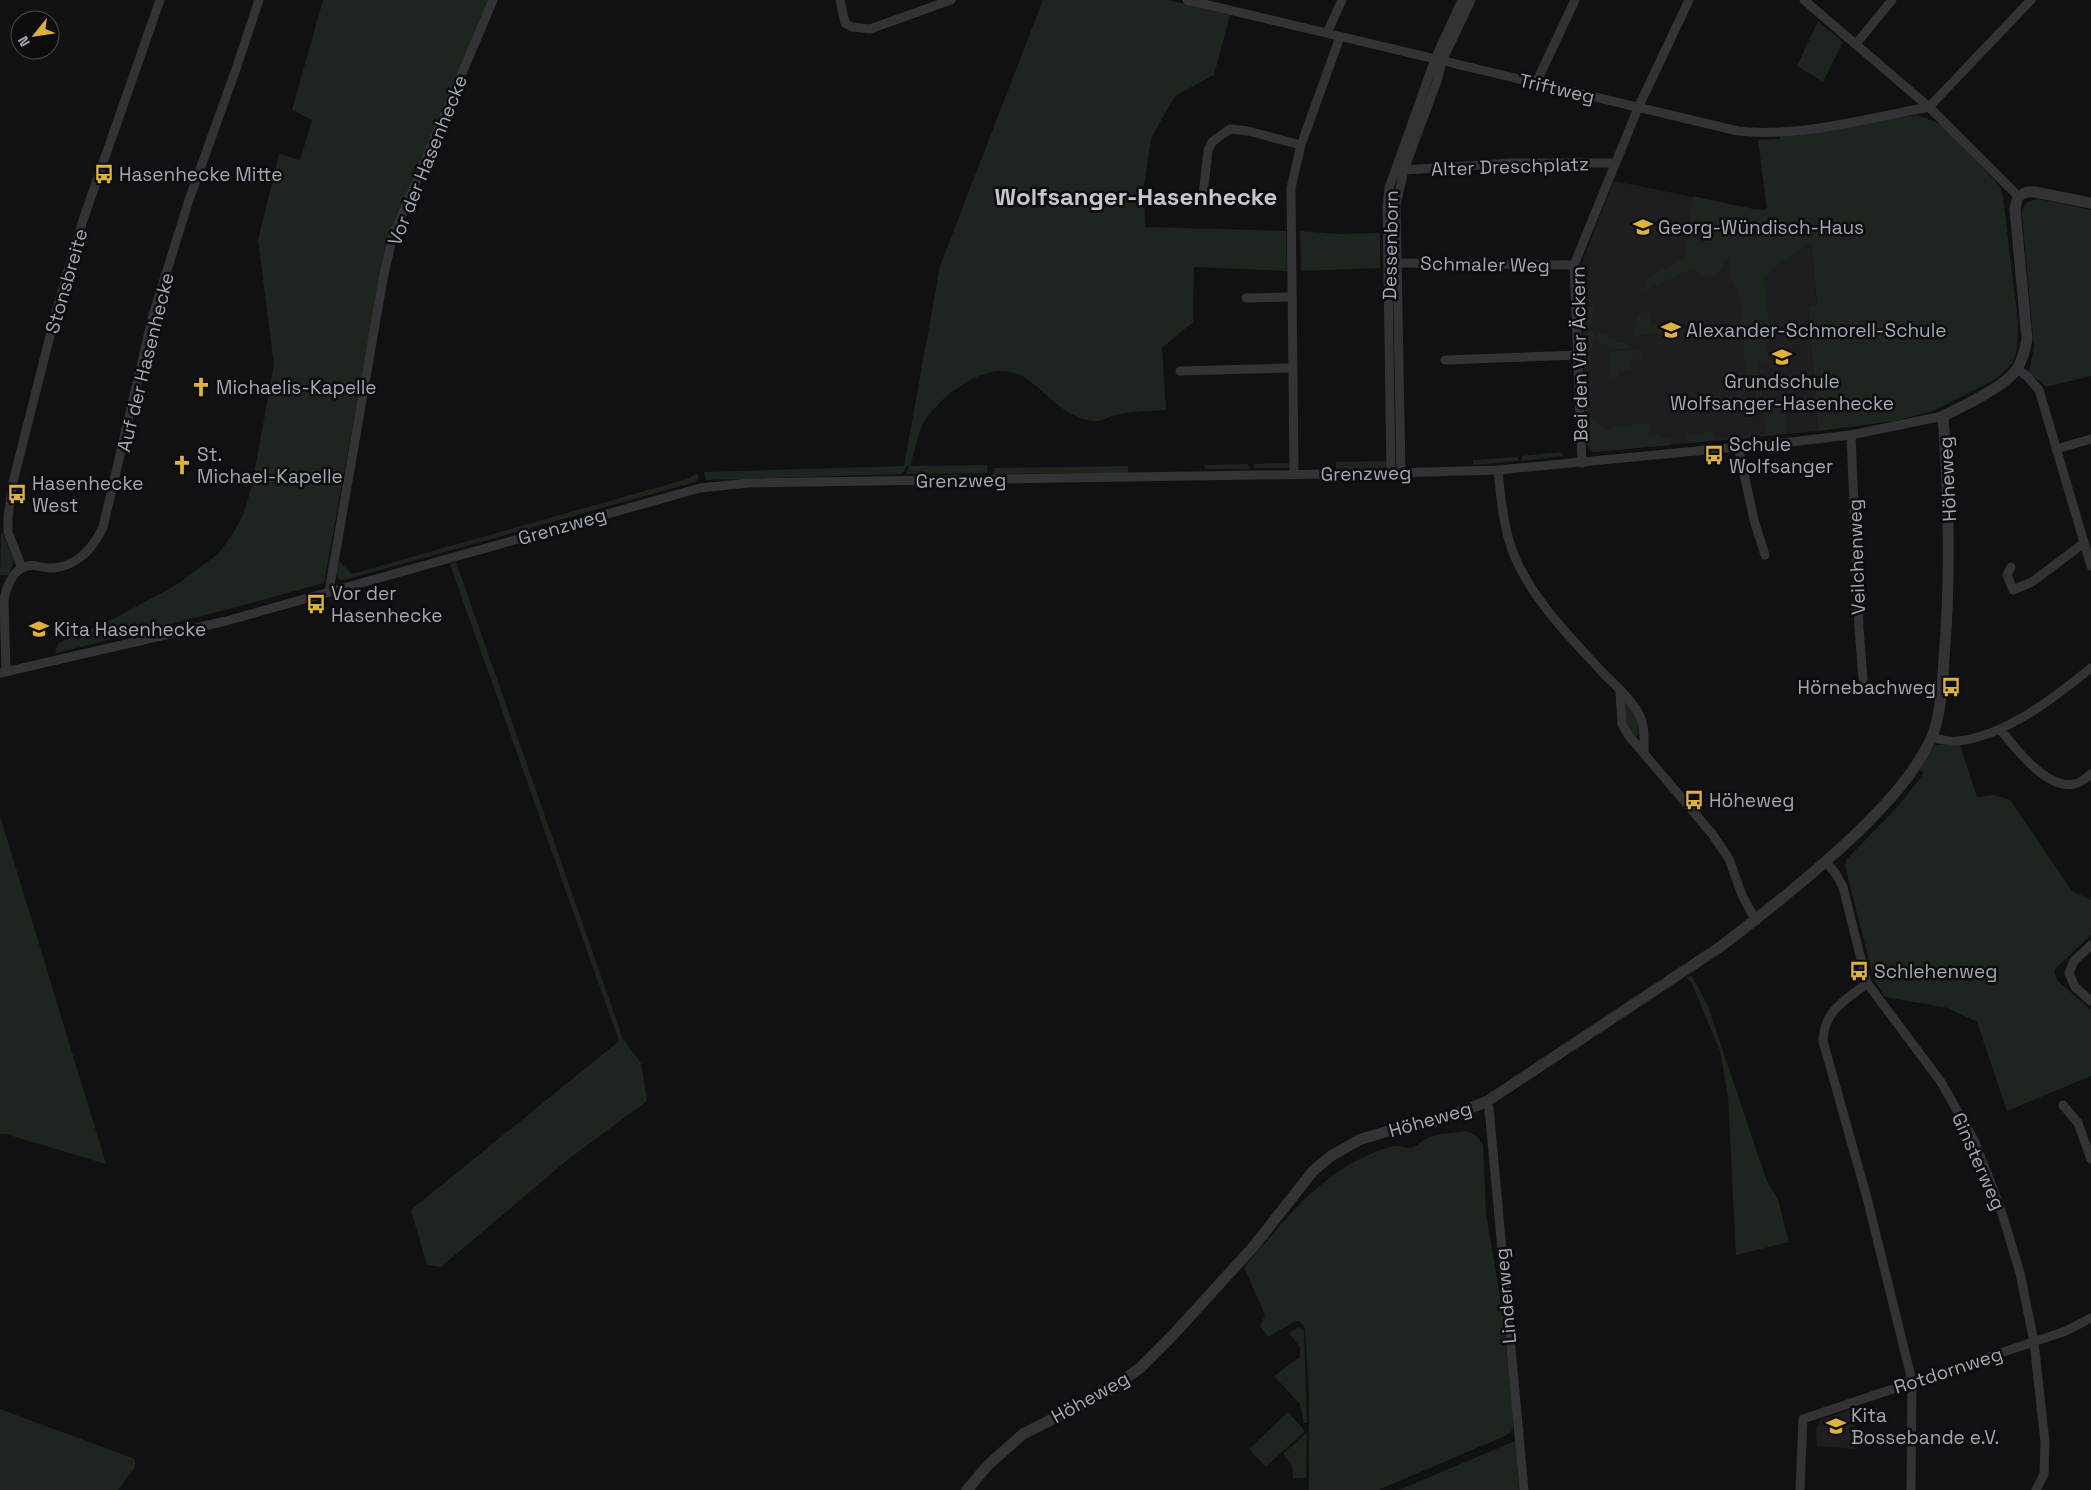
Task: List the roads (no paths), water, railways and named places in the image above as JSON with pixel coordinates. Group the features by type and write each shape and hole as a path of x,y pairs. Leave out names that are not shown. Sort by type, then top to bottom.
{"street":[{"name":"Stonsbreite","path":"22,568 8,532 13,482 78,236 160,0"},
{"name":"Auf der Hasenhecke","path":"22,568 28,566 54,568 72,562 90,549 103,527 153,315 189,200 259,0"},
{"name":"Vor der Hasenhecke","path":"329,591 392,239 493,0"},
{"path":"840,0 845,22 852,27 870,29 951,0"},
{"name":"Triftweg","path":"1187,0 1721,128 1755,133 1811,129 1929,107"},
{"path":"1327,33 1342,0"},
{"name":"Dessenborn","path":"1392,473 1387,207 1389,188 1462,0"},
{"name":"Dessenborn","path":"1402,473 1396,206 1404,170 1437,81 1438,60 1471,0"},
{"path":"1536,83 1575,0"},
{"name":"Bei den Vier Äckern","path":"1582,463 1574,265 1638,108 1689,0"},
{"path":"1804,0 1929,107 2018,196"},
{"path":"1856,44 1892,0"},
{"path":"1929,107 2031,0"},
{"path":"1294,474 1291,188 1301,145 1340,36"},
{"path":"1203,195 1208,150 1212,142 1230,129 1248,131 1301,145"},
{"name":"Alter Dreschplatz","path":"1404,170 1510,163 1615,163"},
{"path":"2018,196 2027,192 2035,192 2091,204"},
{"path":"2018,196 2015,209 2027,339 2024,357 2017,369 2030,378 2039,390 2091,566"},
{"name":"Schmaler Weg","path":"1396,263 1574,265"},
{"path":"1246,298 1292,297"},
{"path":"1445,360 1577,356"},
{"path":"1180,371 1292,368"},
{"name":"Höheweg","path":"967,1490 997,1456 1023,1434 1039,1424 1108,1391 1140,1368 1173,1336 1254,1246 1313,1171 1332,1156 1361,1139 1398,1128 1439,1120 1486,1102 1720,947 1756,921 1826,862 1893,797 1932,738 1941,696 1949,604 1950,538 1943,416 1997,385 2017,369"},
{"name":"Grenzweg","path":"3,672 226,621 700,488 749,483 1498,470 1851,435 1943,416"},
{"name":"Veilchenweg","path":"1851,435 1858,628 1863,679"},
{"path":"2056,449 2091,439"},
{"path":"1738,446 1754,520 1765,555"},
{"path":"1498,470 1504,521 1518,565 1543,606 1554,620 1640,716 1645,736 1644,752"},
{"path":"2011,567 2007,575 2013,590 2032,582 2084,543"},
{"path":"3,672 6,591 13,578 22,568"},
{"path":"1932,738 1957,742 2000,729 2056,696 2091,668"},
{"path":"1620,692 1622,724 1629,736 1713,834 1728,859 1742,896 1756,921"},
{"path":"2000,729 2028,761 2042,774 2057,782 2077,784 2091,774"},
{"name":"Ginsterweg","path":"1826,862 1836,874 1843,887 1867,983 1942,1082 1975,1142 2001,1210 2020,1273 2034,1342 2045,1442 2044,1474 2036,1490"},
{"path":"2091,945 2074,961 2069,973 2075,987 2091,1001"},
{"path":"1867,983 1830,1015 1823,1030 1823,1041 1867,1198 1912,1381 1911,1490"},
{"name":"Linderweg","path":"1486,1102 1489,1108 1524,1490"},
{"path":"2062,1105 2078,1123 2091,1159"},
{"name":"Rotdornweg","path":"1800,1490 1803,1419 1912,1381 2034,1342 2078,1326 2091,1318"}],"place":[{"name":"Hasenhecke Mitte","path":"104,174"},
{"name":"Georg-Wündisch-Haus","path":"1643,227"},
{"name":"Alexander-Schmorell-Schule","path":"1671,330"},
{"name":"Grundschule Wolfsanger-Hasenhecke","path":"1782,357"},
{"name":"Michaelis-Kapelle","path":"201,387"},
{"name":"Schule Wolfsanger","path":"1714,455"},
{"name":"St. Michael-Kapelle","path":"182,465"},
{"name":"Hasenhecke West","path":"17,494"},
{"name":"Vor der Hasenhecke","path":"316,604"},
{"name":"Kita Hasenhecke","path":"39,629"},
{"name":"Hörnebachweg","path":"1951,687"},
{"name":"Höheweg","path":"1694,800"},
{"name":"Schlehenweg","path":"1859,971"},
{"name":"Kita Bossebande e.V.","path":"1836,1426"}],"district":[{"name":"Wolfsanger-Hasenhecke","path":"1136,197"}]}
